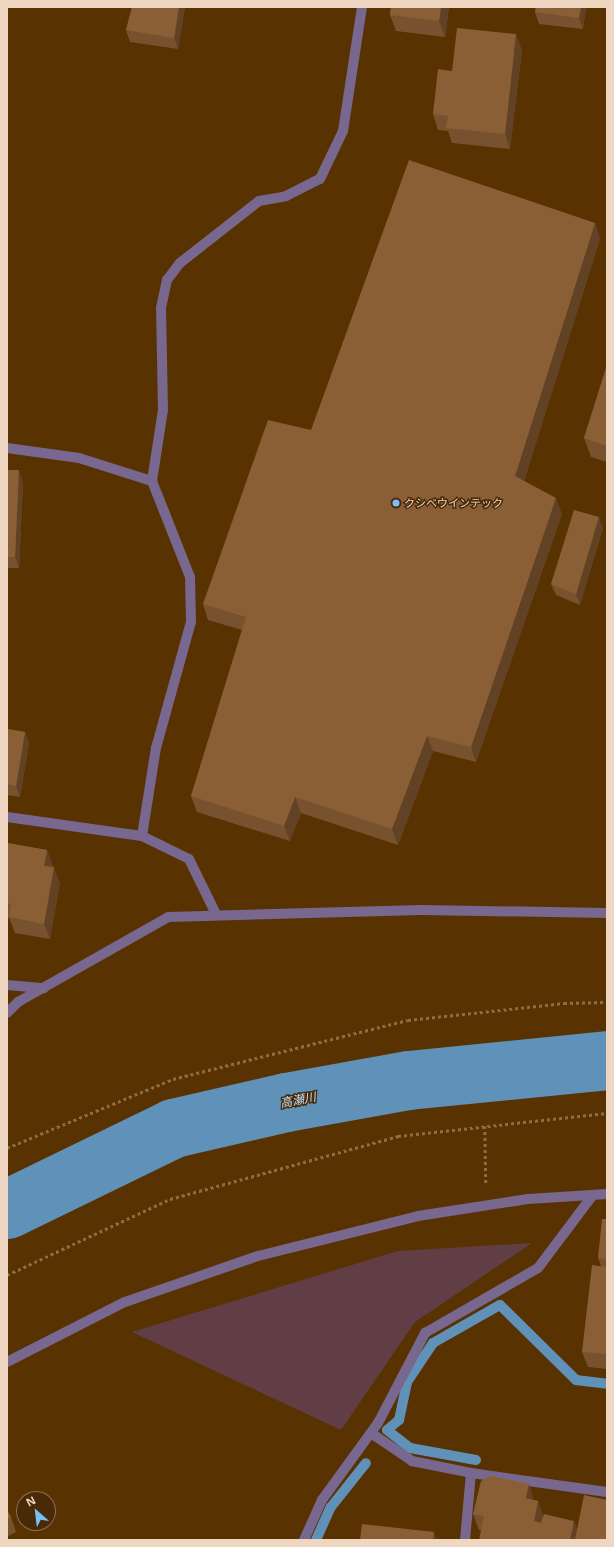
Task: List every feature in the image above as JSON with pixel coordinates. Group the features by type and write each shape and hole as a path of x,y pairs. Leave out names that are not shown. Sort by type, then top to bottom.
{"street":[{"path":"142,836 156,748 191,622 190,577 152,480 163,410 161,308 167,280 180,263 259,201 286,196 320,179 343,131 362,7"},
{"path":"7,448 79,458 152,480"},
{"path":"7,817 142,836 189,859 216,914"},
{"path":"7,1013 18,1002 168,917 216,914 421,910 607,912"},
{"path":"7,985 44,988"},
{"path":"7,1362 125,1302 258,1256 418,1216 486,1206 607,1194"},
{"path":"304,1540 322,1500 371,1433 425,1333 538,1268 593,1195"},
{"path":"371,1433 412,1461 471,1473 607,1492"},
{"path":"465,1540 471,1473"}],"path":[{"path":"7,1148 173,1079 408,1020 564,1003 607,1002"},
{"path":"7,1275 170,1200 398,1136 607,1113"},
{"path":"485,1126 486,1206"}],"shaded area":[{"path":"532,1243 415,1322 341,1430 132,1332 398,1251"}],"building":[{"path":"132,7 179,7 174,38 126,30"},
{"path":"391,7 441,7 439,21 390,15"},
{"path":"536,7 581,7 579,18 535,12"},
{"path":"457,28 516,34 505,134 446,128 448,116 433,114 438,69 452,71"},
{"name":"クシベウインテック","path":"409,160 595,223 515,476 556,498 471,747 427,736 392,829 295,797 284,826 191,796 246,617 203,604 268,420 311,430"},
{"path":"607,365 607,446 584,438"},
{"path":"7,470 19,470 15,557 7,557"},
{"path":"574,510 599,517 576,594 551,584"},
{"path":"7,729 25,732 16,786 7,784"},
{"path":"7,843 47,850 44,866 54,867 44,924 9,917 11,904 7,903"},
{"path":"602,1219 607,1219 607,1259 598,1258"},
{"path":"592,1265 607,1267 607,1354 582,1352"},
{"path":"491,1476 529,1484 526,1498 538,1501 534,1521 541,1523 544,1514 574,1521 570,1540 479,1540 484,1516 473,1514 481,1481"},
{"path":"584,1495 607,1500 607,1540 575,1540"},
{"path":"7,1510 11,1517 7,1519"},
{"path":"362,1524 434,1532 433,1540 360,1540"}],"waterway":[{"name":"高瀬川","path":"7,1209 173,1128 286,1102 408,1080 607,1060"},
{"path":"476,1460 410,1448 387,1430 399,1420 407,1382 433,1343 500,1305 576,1380 607,1384"},
{"path":"316,1540 331,1507 366,1463"}],"place":[{"name":"クシベウインテック","path":"396,503"}]}
